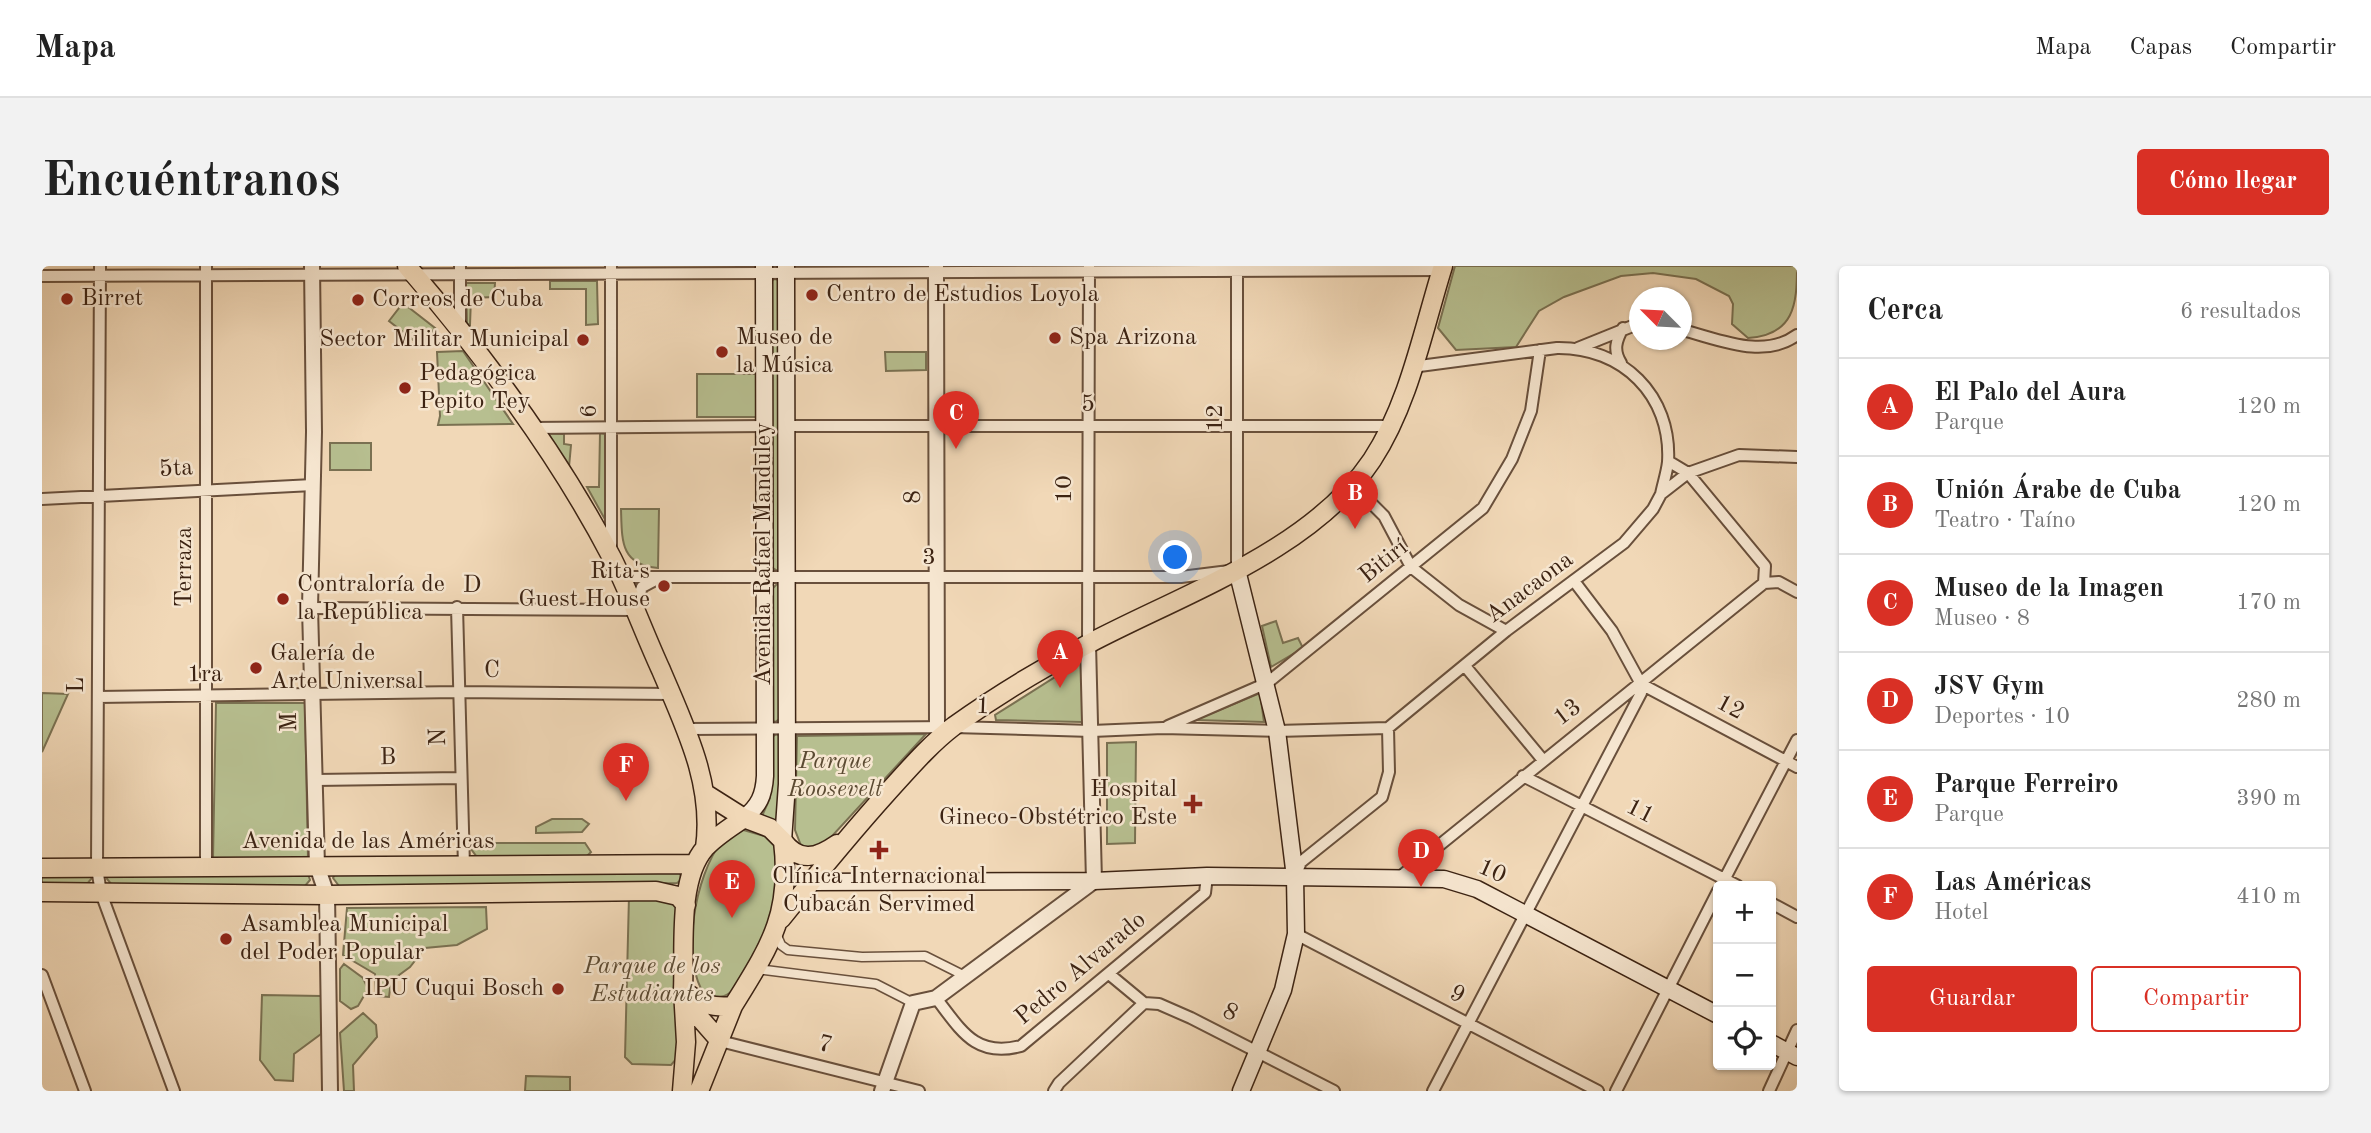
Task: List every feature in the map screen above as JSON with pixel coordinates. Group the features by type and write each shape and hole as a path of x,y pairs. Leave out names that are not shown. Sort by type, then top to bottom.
{"main road":[{"path":"699,1091 733,1006 778,926 811,882 945,727 1088,644 1237,570 1298,531 1353,485 1373,458 1389,426 1412,367 1442,268"},
{"name":"Avenida Rafael Manduley","path":"744,818 758,805 764,793 764,269"},
{"name":"Avenida Rafael Manduley","path":"783,841 787,727 786,269"},
{"path":"410,270 460,331 530,428 611,556 687,729 706,794 709,824 705,848"},
{"path":"1237,570 1277,731 1295,877 1296,934 1283,989 1241,1091"},
{"path":"706,794 744,818 770,828 796,855 815,856 854,832"},
{"path":"682,1091 686,1042 683,995 686,905 695,864 705,848 744,818"},
{"path":"778,926 786,868 783,841"},
{"name":"Avenida de las Américas","path":"42,868 695,864"},
{"name":"10","path":"811,882 1094,881 1207,876 1400,877 1461,883 1713,1012"},
{"name":"Avenida de las Américas","path":"42,892 327,895 656,891 678,896 686,905"},
{"path":"683,995 713,1008 733,1006"},
{"path":"683,995 718,1045"},
{"path":"686,1042 699,1036 718,1045"},
{"path":"1776,1046 1792,1054"}],"street":[{"name":"12","path":"1237,268 1237,570"},
{"path":"42,276 100,271 1442,268"},
{"name":"8","path":"936,269 939,579 945,727"},
{"name":"10","path":"1089,269 1088,644 1094,881"},
{"name":"M","path":"312,270 313,485 310,608 317,866 327,895 330,1091"},
{"path":"460,270 460,331"},
{"name":"L","path":"100,271 97,868 101,893 174,1091"},
{"name":"Terraza","path":"206,271 206,867"},
{"name":"6","path":"611,271 611,556"},
{"path":"1412,367 1541,350 1578,348 1629,326"},
{"path":"1623,327 1615,353 1621,363 1645,386 1664,430 1668,461 1661,494"},
{"path":"1692,332 1760,349 1780,345 1797,335"},
{"path":"1578,348 1621,363"},
{"name":"Bitirí","path":"1163,728 1267,683 1483,508 1513,459 1531,411 1541,350"},
{"path":"530,428 766,426"},
{"name":"5","path":"786,426 1389,426"},
{"name":"Anacaona","path":"1388,728 1506,632 1629,538 1653,509 1661,494 1688,473 1739,455 1797,457"},
{"path":"1668,461 1688,473 1765,566 1763,583 1779,582 1797,592"},
{"name":"5ta","path":"42,499 313,485"},
{"path":"1353,485 1384,516 1411,567 1459,605 1506,632"},
{"name":"3","path":"621,578 1181,577 1237,570"},
{"path":"634,610 642,587 662,578"},
{"path":"1433,1091 1641,693 1641,684 1612,631 1574,581"},
{"name":"13","path":"1400,877 1763,583"},
{"name":"N","path":"457,607 464,866"},
{"name":"D","path":"310,608 634,610"},
{"path":"1465,666 1542,760"},
{"name":"12","path":"1641,684 1797,767"},
{"name":"C","path":"312,695 459,692 671,695"},
{"name":"1ra","path":"98,697 312,695"},
{"name":"1","path":"687,729 945,727 1092,732 1163,728 1277,731"},
{"path":"1277,731 1388,728 1389,772 1382,797 1301,862 1295,877"},
{"path":"1723,881 1797,740"},
{"name":"11","path":"1523,776 1714,881"},
{"name":"B","path":"314,780 461,778"},
{"name":"Pedro Alvarado","path":"936,998 976,1045 1008,1049 1021,1046 1205,893 1207,876"},
{"path":"756,969 876,985 913,1003 936,998 963,975 1094,881"},
{"path":"1616,1091 1713,900"},
{"path":"1776,906 1797,917"},
{"path":"778,926 781,945 788,950 862,957 925,956 963,975"},
{"name":"9","path":"1296,934 1598,1091"},
{"name":"8","path":"1109,974 1144,1003 1159,1004 1334,1091"},
{"path":"42,975 85,1091"},
{"path":"884,1086 913,1003"},
{"path":"1054,1091 1059,1083 1144,1003"},
{"path":"1769,1091 1792,1054 1797,1030"},
{"name":"7","path":"718,1045 884,1086 919,1091"}],"green space":[{"path":"1455,266 1797,266 1797,280 1790,316 1775,331 1763,336 1748,338 1732,324 1733,304 1729,296 1696,279 1653,273 1621,276 1564,297 1539,311 1516,347 1456,350 1438,328"},
{"path":"774,279 779,280 781,569 778,571 771,567 770,283"},
{"path":"550,281 597,281 598,324 586,325 586,289 550,289"},
{"path":"466,283 495,283 494,297 471,298 470,325 467,324"},
{"path":"403,303 435,328 421,346 389,321"},
{"path":"463,351 513,424 438,425 440,416 437,352"},
{"path":"885,352 926,352 926,370 886,371"},
{"path":"697,374 758,374 758,417 697,417"},
{"path":"547,433 564,434 564,444 571,445 569,467"},
{"path":"600,433 606,434 607,523 587,487 599,487"},
{"path":"330,443 371,443 371,470 330,470"},
{"path":"621,509 659,509 658,568 636,562 630,556 623,540"},
{"path":"777,584 781,585 781,718 775,722 772,720 772,589"},
{"path":"1276,621 1283,643 1298,638 1303,648 1271,667 1262,626"},
{"path":"1082,660 1082,722 996,720 995,715"},
{"path":"42,693 68,694 42,752"},
{"path":"1260,693 1264,722 1195,720"},
{"path":"216,703 305,703 308,859 213,858"},
{"path":"776,734 779,735 780,818 776,823 762,816 770,798 770,739"},
{"name":"Parque Roosevelt","path":"926,734 822,847 802,848 795,830 797,736"},
{"path":"1136,742 1135,843 1107,844 1107,743"},
{"path":"552,819 582,819 589,824 582,832 536,833 536,827"},
{"path":"740,829 771,838 779,860 776,903 757,953 740,982 726,995 706,997 693,962 692,941 698,896 712,856 724,839"},
{"path":"477,843 585,843 591,852 586,857 477,857 471,849"},
{"path":"680,872 681,880 677,883 339,886 333,878 335,874"},
{"path":"42,873 90,875 92,878 87,884 42,884"},
{"path":"308,874 310,880 305,886 112,885 107,879 108,875"},
{"name":"Parque de los Estudiantes","path":"629,896 668,896 677,905 678,1057 671,1065 632,1064 625,1057"},
{"path":"486,907 487,929 457,945 425,948 410,967 391,981 389,997 376,996 375,974 343,955 347,908"},
{"path":"344,964 363,978 368,989 358,1006 351,1009 340,1001 340,969"},
{"path":"262,995 321,996 321,1034 294,1054 293,1081 275,1080 260,1060"},
{"path":"363,1013 376,1025 377,1037 353,1065 354,1091 344,1091 340,1033"},
{"path":"526,1076 570,1077 570,1091 525,1091"}],"place":[{"name":"Centro de Estudios Loyola","path":"812,295"},
{"name":"Birret","path":"67,299"},
{"name":"Correos de Cuba","path":"358,300"},
{"name":"Spa Arizona","path":"1055,338"},
{"name":"Sector Militar Municipal","path":"583,340"},
{"name":"Museo de la Música","path":"722,352"},
{"name":"Pedagógica Pepito Tey","path":"405,388"},
{"name":"Museo de la Imagen","path":"956,449"},
{"name":"Unión Árabe de Cuba","path":"1355,529"},
{"name":"Rita's Guest House","path":"664,586"},
{"name":"Contraloría de la República","path":"283,599"},
{"name":"Galería de Arte Universal","path":"256,668"},
{"name":"El Palo del Aura","path":"1060,688"},
{"name":"Las Américas","path":"626,801"},
{"name":"Hospital Gineco-Obstétrico Este","path":"1193,804"},
{"name":"Clínica Internacional Cubacán Servimed","path":"879,850"},
{"name":"JSV Gym","path":"1421,887"},
{"name":"Parque Ferreiro","path":"732,918"},
{"name":"Asamblea Municipal del Poder Popular","path":"226,939"},
{"name":"IPU Cuqui Bosch","path":"558,989"}]}
